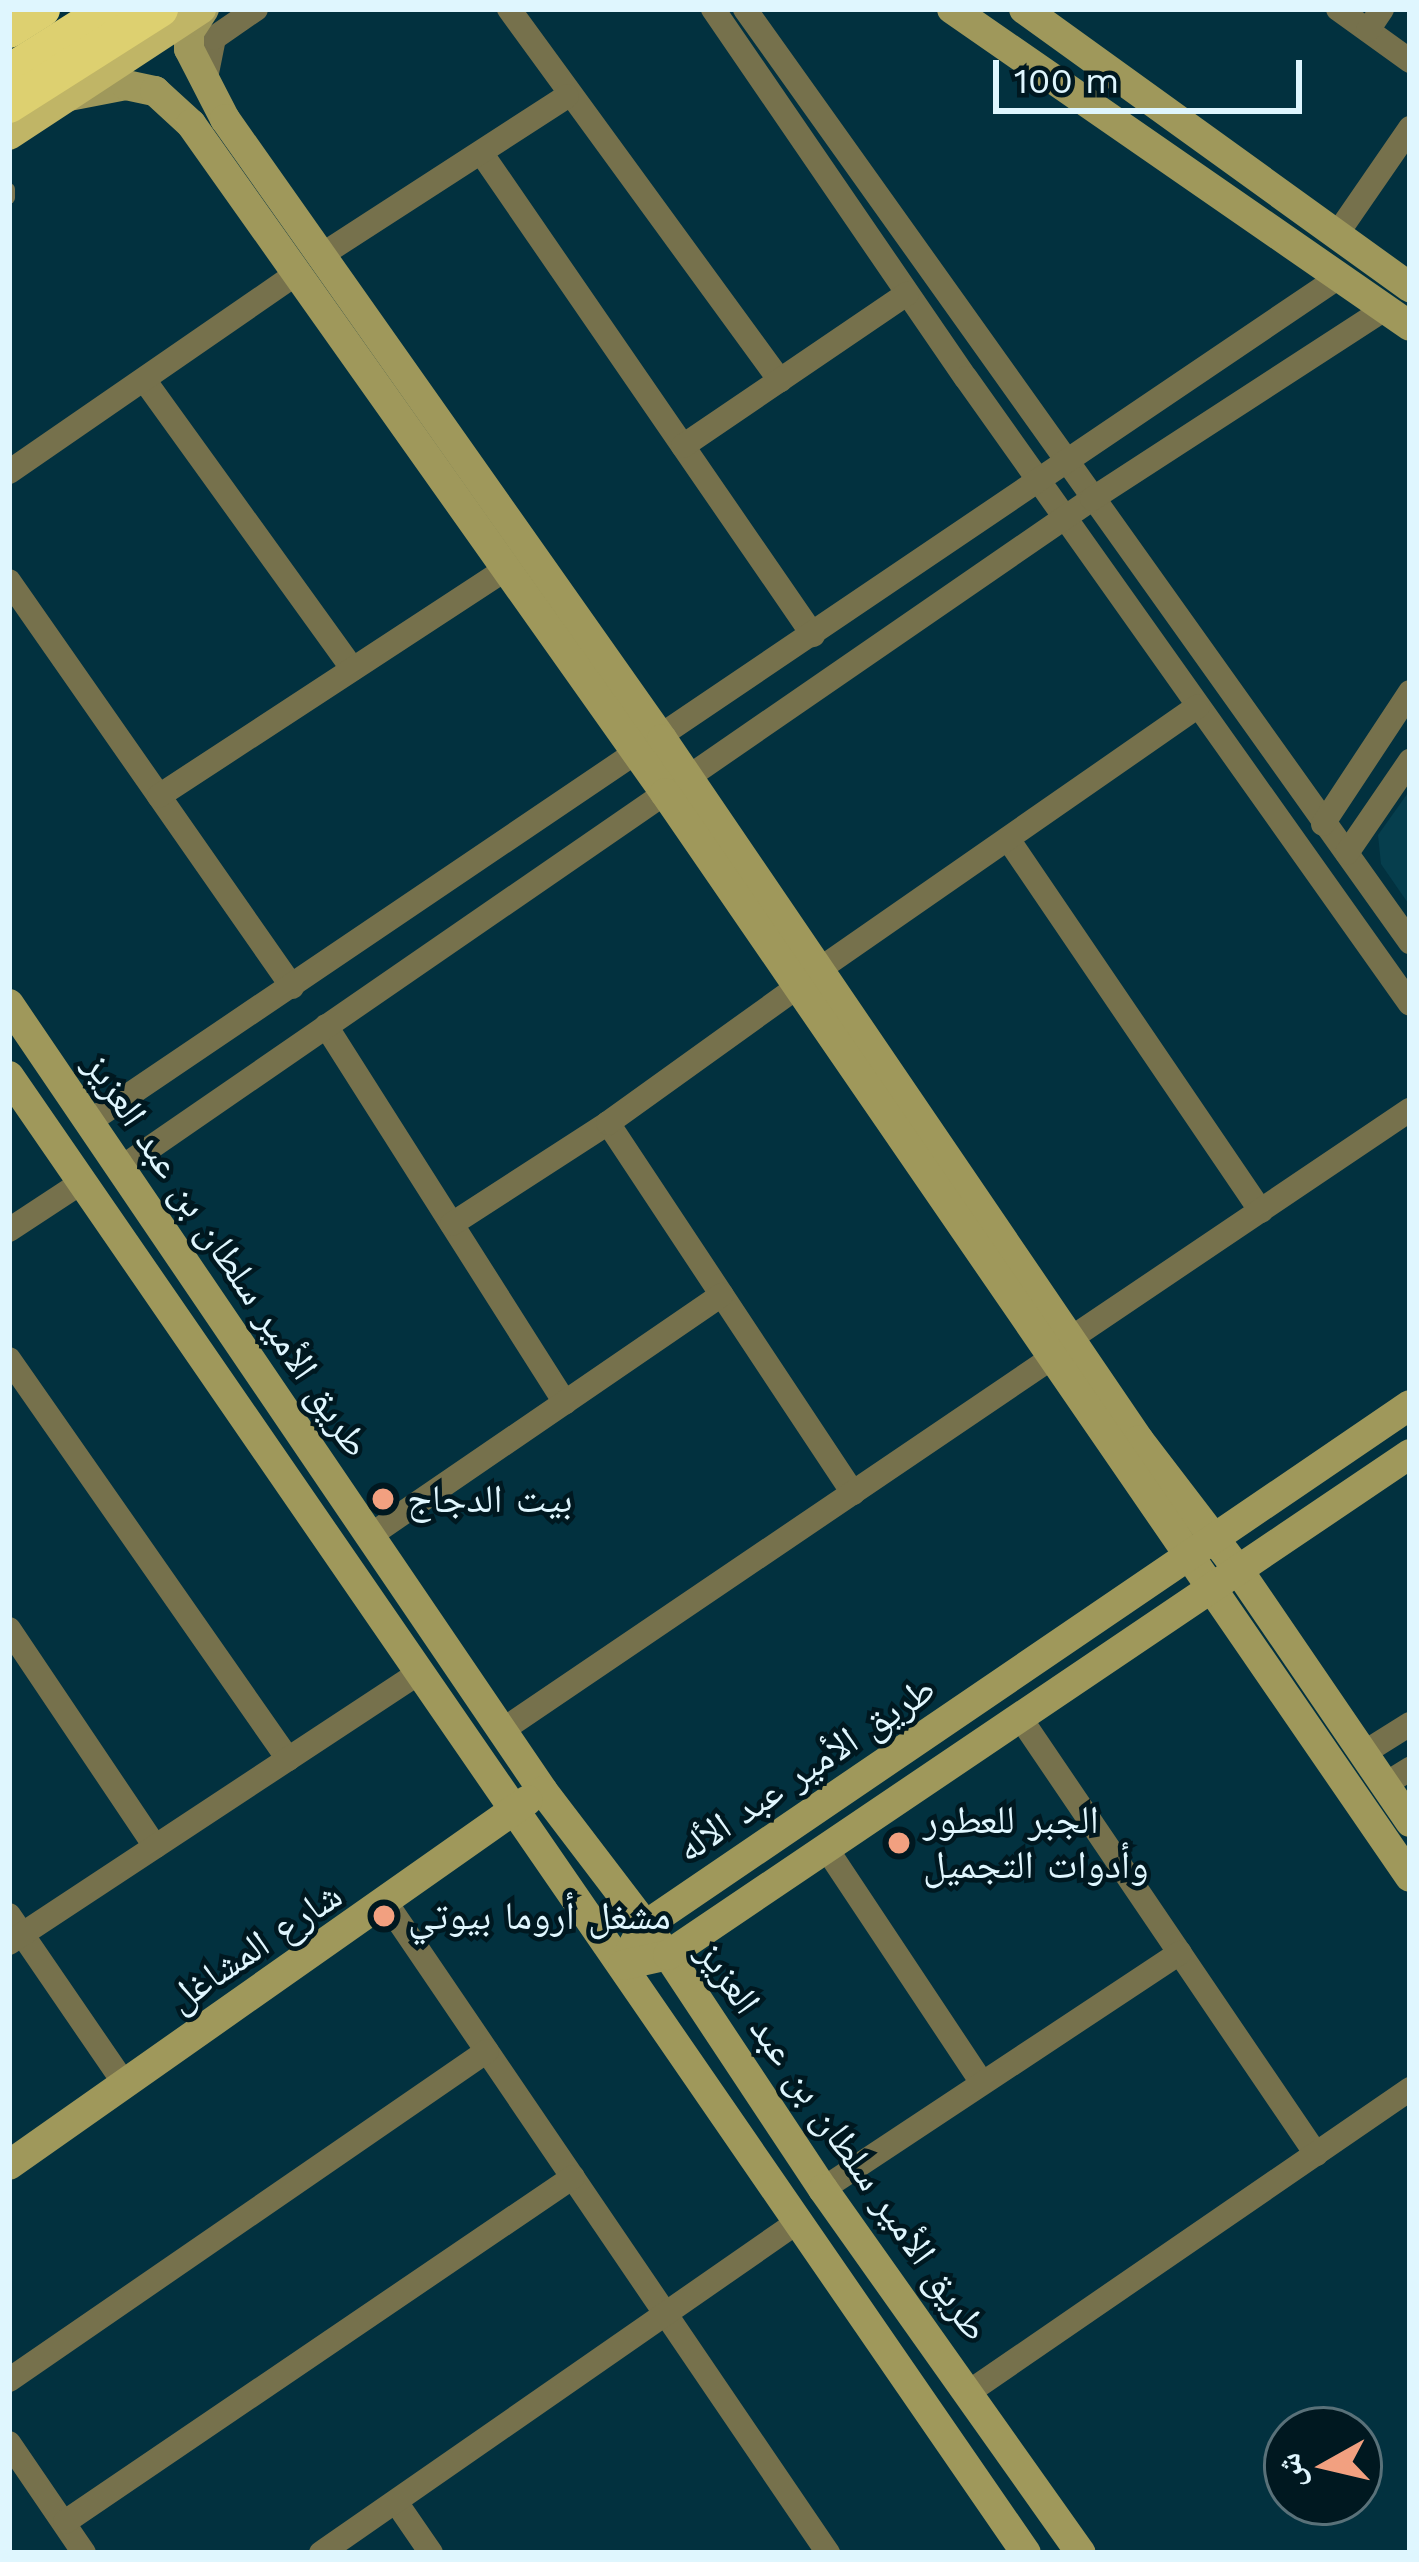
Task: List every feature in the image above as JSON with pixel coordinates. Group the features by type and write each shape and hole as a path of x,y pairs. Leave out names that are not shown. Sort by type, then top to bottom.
{"highway":[{"path":"9,30 42,9"},
{"path":"9,72 109,9"},
{"path":"9,105 160,9"}],"main road":[{"path":"9,135 203,9"}],"street":[{"path":"203,9 189,32 189,49 225,119"},
{"path":"206,78 214,38 256,9"},
{"path":"509,9 567,96 780,381"},
{"path":"712,9 907,294 1410,1004"},
{"path":"745,9 1410,942"},
{"path":"121,1168 1092,499 1398,317 952,9"},
{"path":"1024,9 1410,287"},
{"path":"1338,9 1410,61"},
{"path":"1368,31 1382,9"},
{"path":"650,748 505,570 295,274 191,124 167,80 169,65 179,61 225,119 320,256 1060,1349 1186,1558 1410,1876"},
{"path":"69,96 126,85 155,91 191,124"},
{"path":"320,256 567,96"},
{"path":"1337,234 1410,128"},
{"path":"482,154 813,635"},
{"path":"9,472 295,274"},
{"path":"89,1122 650,748 1063,459 1339,277"},
{"path":"683,446 907,294"},
{"path":"145,381 353,669"},
{"path":"159,796 505,570"},
{"path":"9,581 292,986"},
{"path":"1323,824 1410,692"},
{"path":"452,1223 608,1123 1198,706"},
{"path":"1347,853 1410,761"},
{"path":"1008,838 1261,1211"},
{"name":"طريق الأمير سلطان بن عبد العزيز","path":"9,1004 543,1791 668,1955 823,2189 1081,2553"},
{"path":"326,1026 566,1402"},
{"name":"طريق الأمير سلطان بن عبد العزيز","path":"9,1076 1026,2553"},
{"path":"504,1729 1410,1110"},
{"path":"608,1123 853,1492"},
{"path":"9,1230 82,1182"},
{"path":"371,1535 722,1295"},
{"path":"1060,1349 1216,1540 1362,1754 1397,1777 1410,1822"},
{"path":"9,1359 288,1759"},
{"name":"طريق الأمير عبد الأله","path":"623,1965 643,1927 1410,1405"},
{"name":"طريق الأمير عبد الأله","path":"623,1965 668,1955 1410,1454"},
{"path":"9,1629 155,1846"},
{"path":"124,2083 14,1930 155,1846 420,1672"},
{"path":"1021,1719 1316,2154"},
{"path":"1362,1754 1410,1724"},
{"name":"شارع المشاغل","path":"9,2164 543,1791"},
{"path":"828,1850 982,2083"},
{"path":"387,1904 828,2553"},
{"path":"823,2189 1180,1953"},
{"path":"9,2380 487,2051"},
{"path":"969,2392 1410,2089"},
{"path":"64,2522 573,2177"},
{"path":"321,2553 799,2221"},
{"path":"9,2443 84,2553"},
{"path":"396,2502 431,2553"}],"shaded area":[{"path":"1410,790 1410,906 1381,864 1378,835"}],"place":[{"name":"بيت الدجاج","path":"383,1499"},
{"name":"الجبر للعطور وأدوات التجميل","path":"899,1843"},
{"name":"مشغل أروما بيوتي","path":"384,1916"}]}
